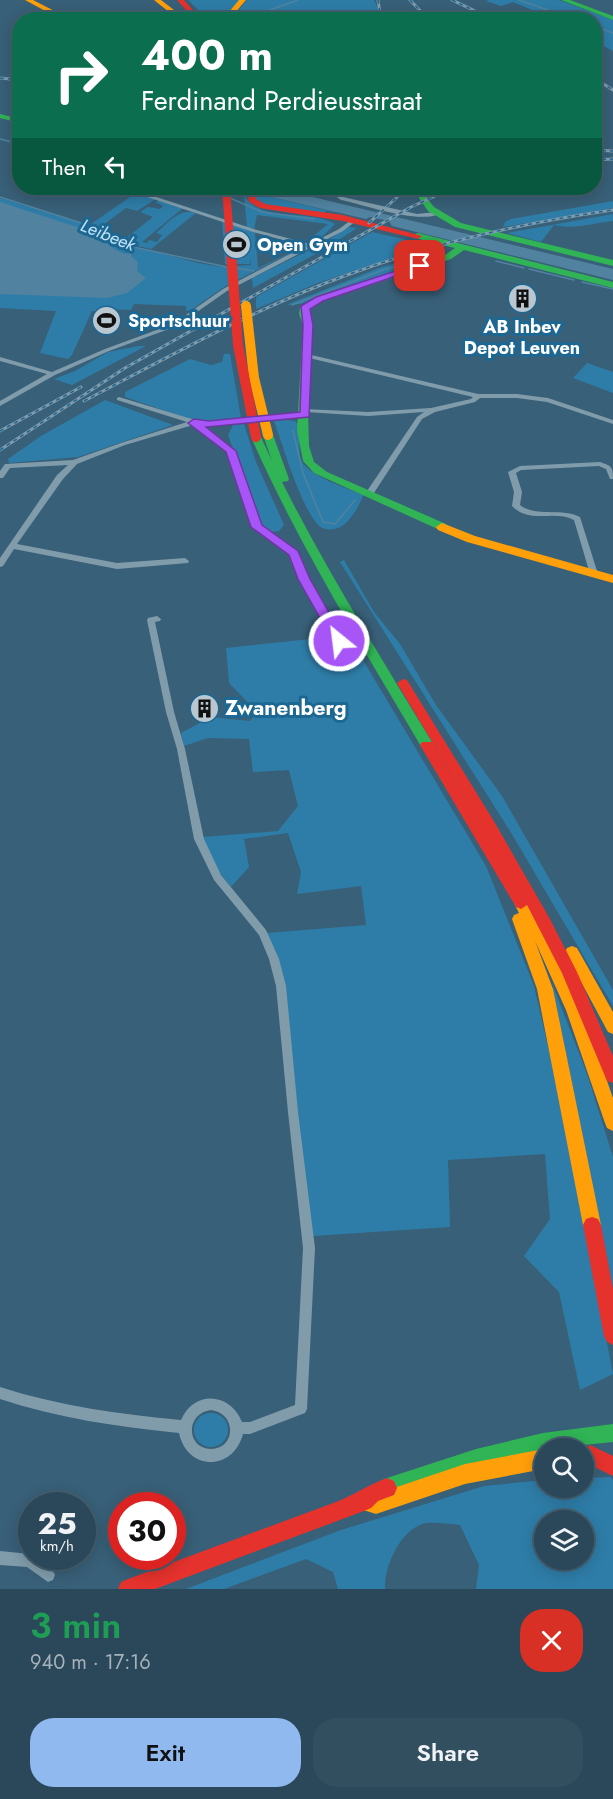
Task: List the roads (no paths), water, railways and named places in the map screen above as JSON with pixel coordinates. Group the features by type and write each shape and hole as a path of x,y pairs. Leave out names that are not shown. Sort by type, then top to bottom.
{"main road":[{"path":"30,0 53,12"},
{"path":"157,0 173,12"},
{"path":"171,0 182,12"},
{"path":"180,0 192,12"},
{"path":"232,12 243,0"},
{"path":"571,1 598,12"},
{"path":"225,195 244,390 262,436 277,487 306,543 527,913 562,985 599,1079 613,1123"},
{"path":"238,195 253,367 262,436 316,542 501,841 539,908 574,978 613,1076"},
{"path":"251,195 252,200 263,206 351,222 613,285"},
{"path":"423,195 436,214 466,227 613,262"},
{"path":"461,248 448,257 309,304 304,311 308,325 305,413 307,459 314,468 471,538 613,579"},
{"path":"501,841 514,854 613,1027"},
{"path":"494,855 493,866 518,915 545,989 566,1086 613,1336"},
{"path":"589,1438 613,1433"},
{"path":"128,1589 364,1501 372,1493 428,1473 476,1459 534,1449"},
{"path":"594,1454 613,1453"},
{"path":"594,1459 613,1467"},
{"path":"364,1501 376,1504 465,1474 534,1462"}],"street":[{"path":"147,195 255,231 311,246"},
{"path":"340,195 341,198 417,216 436,214"},
{"path":"353,195 386,205"},
{"path":"0,404 53,374 107,350 175,325 225,290 341,230 351,222"},
{"path":"307,356 478,396 548,400 613,422"},
{"path":"0,358 53,374"},
{"path":"118,399 194,423 209,424 305,413 368,414 433,410 474,401 478,396"},
{"path":"369,494 419,418 433,410"},
{"path":"0,476 8,466 74,462 123,444 194,423"},
{"path":"194,423 231,451 257,527 294,553 304,579 339,641"},
{"path":"0,564 60,477 74,462"},
{"path":"594,574 577,519 568,515 528,513 519,510 516,506 519,495 512,472 520,468 600,464 609,468 613,477"},
{"path":"13,546 102,564 140,566 185,561"},
{"path":"157,619 151,620 168,703 181,749 198,839 217,877 255,921 274,959 284,1009 309,1248 301,1409 250,1428 236,1428"},
{"path":"0,1393 33,1405 89,1418 186,1428"},
{"path":"216,1404 230,1412 236,1428 228,1449 212,1457 195,1452 186,1437 186,1428 194,1412 200,1407 216,1404"},
{"path":"0,1558 30,1561 48,1575"}],"waterway":[{"path":"264,12 298,0"},
{"path":"519,0 553,12"},
{"path":"602,29 613,33"},
{"path":"0,139 12,142"},
{"name":"Leibeek","path":"0,197 97,228 124,245 227,267"},
{"path":"230,198 262,212 314,219"},
{"path":"292,305 383,270 433,256"},
{"path":"496,261 524,268"},
{"name":"Leibeek","path":"236,268 254,271"},
{"path":"529,269 574,280"},
{"path":"582,282 613,289"},
{"name":"Leibeek","path":"293,431 303,473 323,522 335,524 355,500"}],"railway":[{"path":"378,0 380,12"},
{"path":"410,0 421,12"},
{"path":"452,0 477,12"},
{"path":"0,78 12,79"},
{"path":"602,83 613,90"},
{"path":"602,150 613,151"},
{"path":"602,160 613,159"},
{"path":"369,223 399,195"},
{"path":"0,450 125,368 411,207 438,195"},
{"path":"84,401 246,318 347,275 412,253 478,235 613,210"},
{"path":"0,431 81,387"}],"place":[{"name":"Open Gym","path":"236,245"},
{"name":"AB Inbev Depot Leuven","path":"522,298"},
{"name":"Sportschuur","path":"107,321"},
{"name":"Zwanenberg","path":"204,708"}]}
